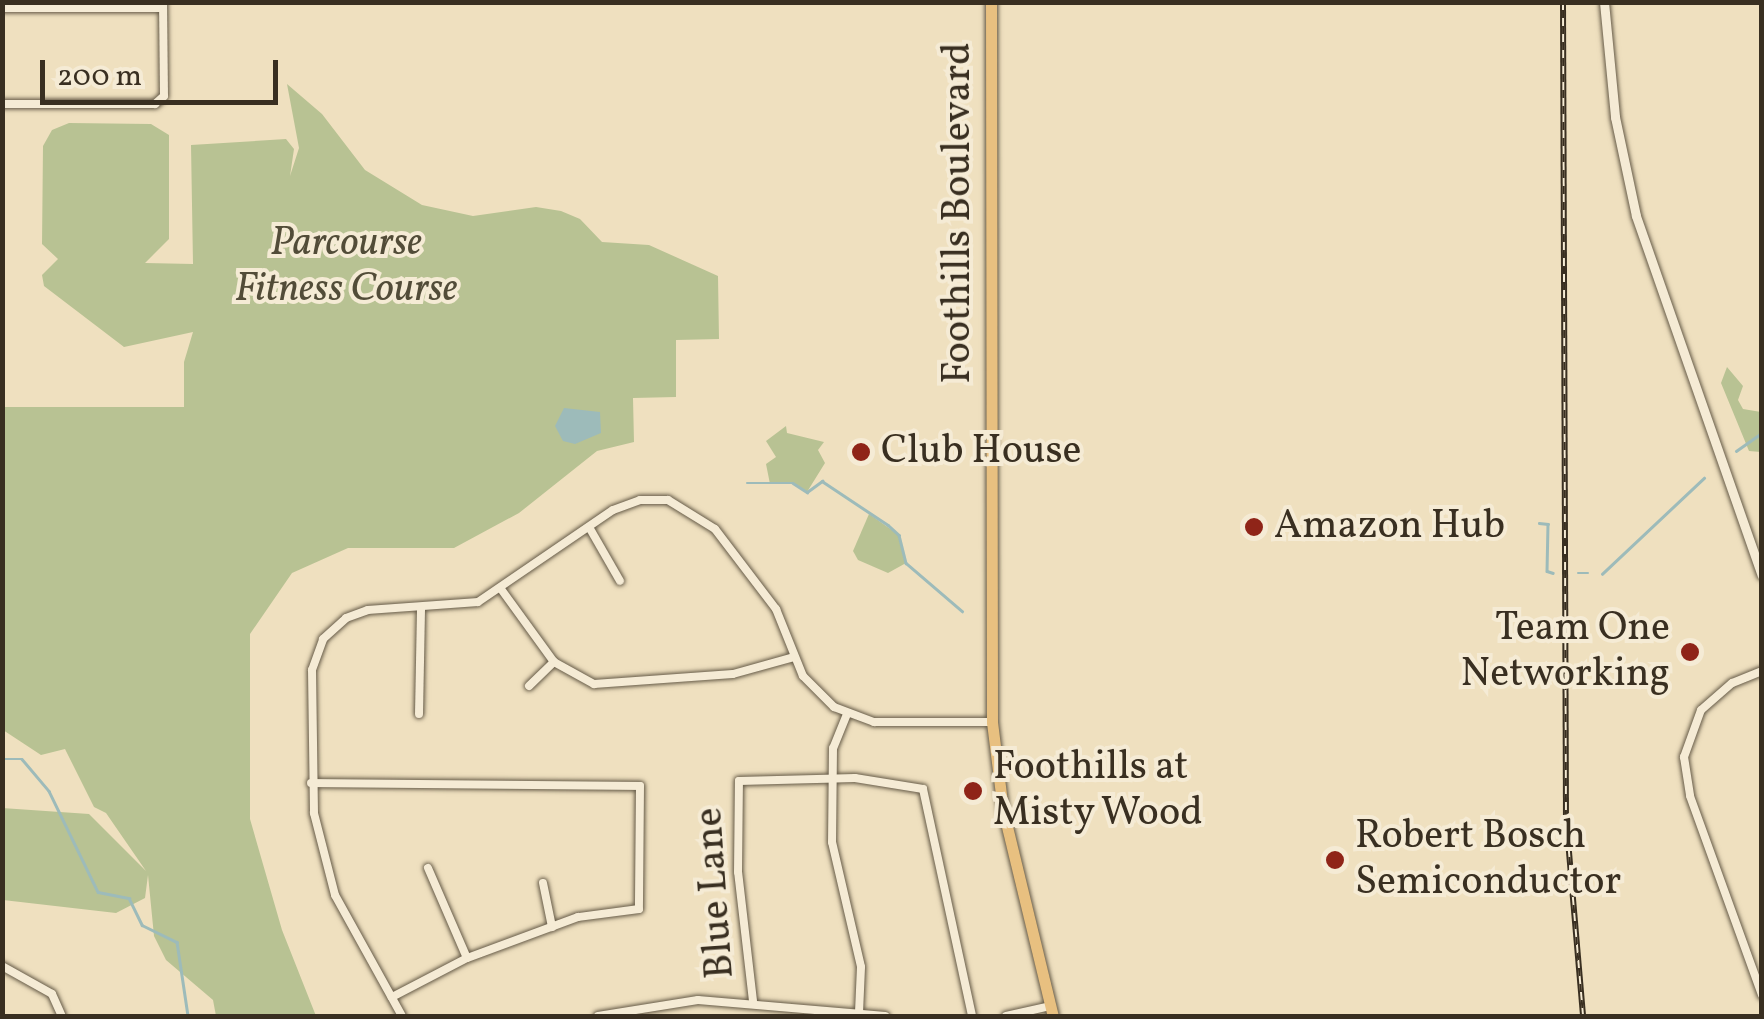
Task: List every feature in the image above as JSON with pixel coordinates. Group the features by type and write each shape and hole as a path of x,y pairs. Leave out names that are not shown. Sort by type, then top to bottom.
{"main road":[{"name":"Foothills Boulevard","path":"992,2 992,722 1003,810 1052,1011"}],"street":[{"path":"1604,2 1615,117 1636,216 1762,575"},
{"path":"2,8 163,5 164,96 155,104 2,104"},
{"path":"402,1016 335,895 311,784 312,670 324,640 356,614 467,605 501,589 590,526 640,500 668,500 694,510 776,609 794,657 816,693 846,714 874,722 992,722"},
{"path":"590,526 620,581"},
{"path":"501,589 554,662 584,681 618,685 744,673 794,657"},
{"path":"419,714 421,609"},
{"path":"529,686 554,662"},
{"path":"1762,672 1732,683 1701,710 1684,757 1690,796 1762,995"},
{"path":"846,714 832,748 832,851 861,967 859,1013"},
{"name":"Blue Lane","path":"753,1001 738,860 739,782 832,778 923,789 972,1016"},
{"path":"311,784 640,786 639,909 552,926 467,958 392,997"},
{"path":"428,868 467,958"},
{"path":"543,882 552,926"},
{"path":"2,966 52,994 62,1016"},
{"path":"598,1016 677,1002 753,1001 886,1016"},
{"path":"1006,1016 1052,1011"}],"green space":[{"name":"Parcourse Fitness Course","path":"287,84 322,114 365,170 422,205 473,216 536,207 561,211 580,219 602,242 649,245 718,276 719,339 676,340 676,397 633,398 634,442 597,451 519,513 454,548 348,548 292,573 250,634 250,819 282,930 316,1016 216,1016 213,1000 166,960 154,936 148,875 145,898 116,913 3,900 2,808 89,814 146,871 106,813 94,807 65,749 41,755 3,730 3,407 184,407 184,362 193,332 124,347 44,286 42,275 58,259 42,244 43,146 52,130 69,123 151,124 169,135 169,239 145,263 193,264 191,145 286,139 294,149 290,176 299,148"},
{"path":"1727,367 1743,386 1738,400 1743,409 1761,412 1761,452 1749,451 1721,383"},
{"path":"786,426 787,433 824,442 818,450 825,463 807,492 793,483 770,484 766,464 776,457 766,441"},
{"path":"869,514 899,535 906,563 888,573 858,560 853,551"}],"water":[{"path":"564,408 600,412 601,433 575,444 563,441 555,426"}],"waterway":[{"path":"1736,451 1762,433"},
{"path":"1602,574 1704,478"},
{"path":"747,483 793,483 807,492 822,481 899,535 906,563 962,611"},
{"path":"1539,523 1548,524 1547,571 1553,573"},
{"path":"1578,573 1588,573"},
{"path":"2,759 22,759 49,791 98,892 129,898 142,925 177,942 188,1016"}],"railway":[{"path":"1563,2 1566,817 1583,1016"}],"place":[{"name":"Club House","path":"861,452"},
{"name":"Amazon Hub","path":"1254,527"},
{"name":"Team One Networking","path":"1690,652"},
{"name":"Foothills at Misty Wood","path":"973,791"},
{"name":"Robert Bosch Semiconductor","path":"1335,860"}]}
